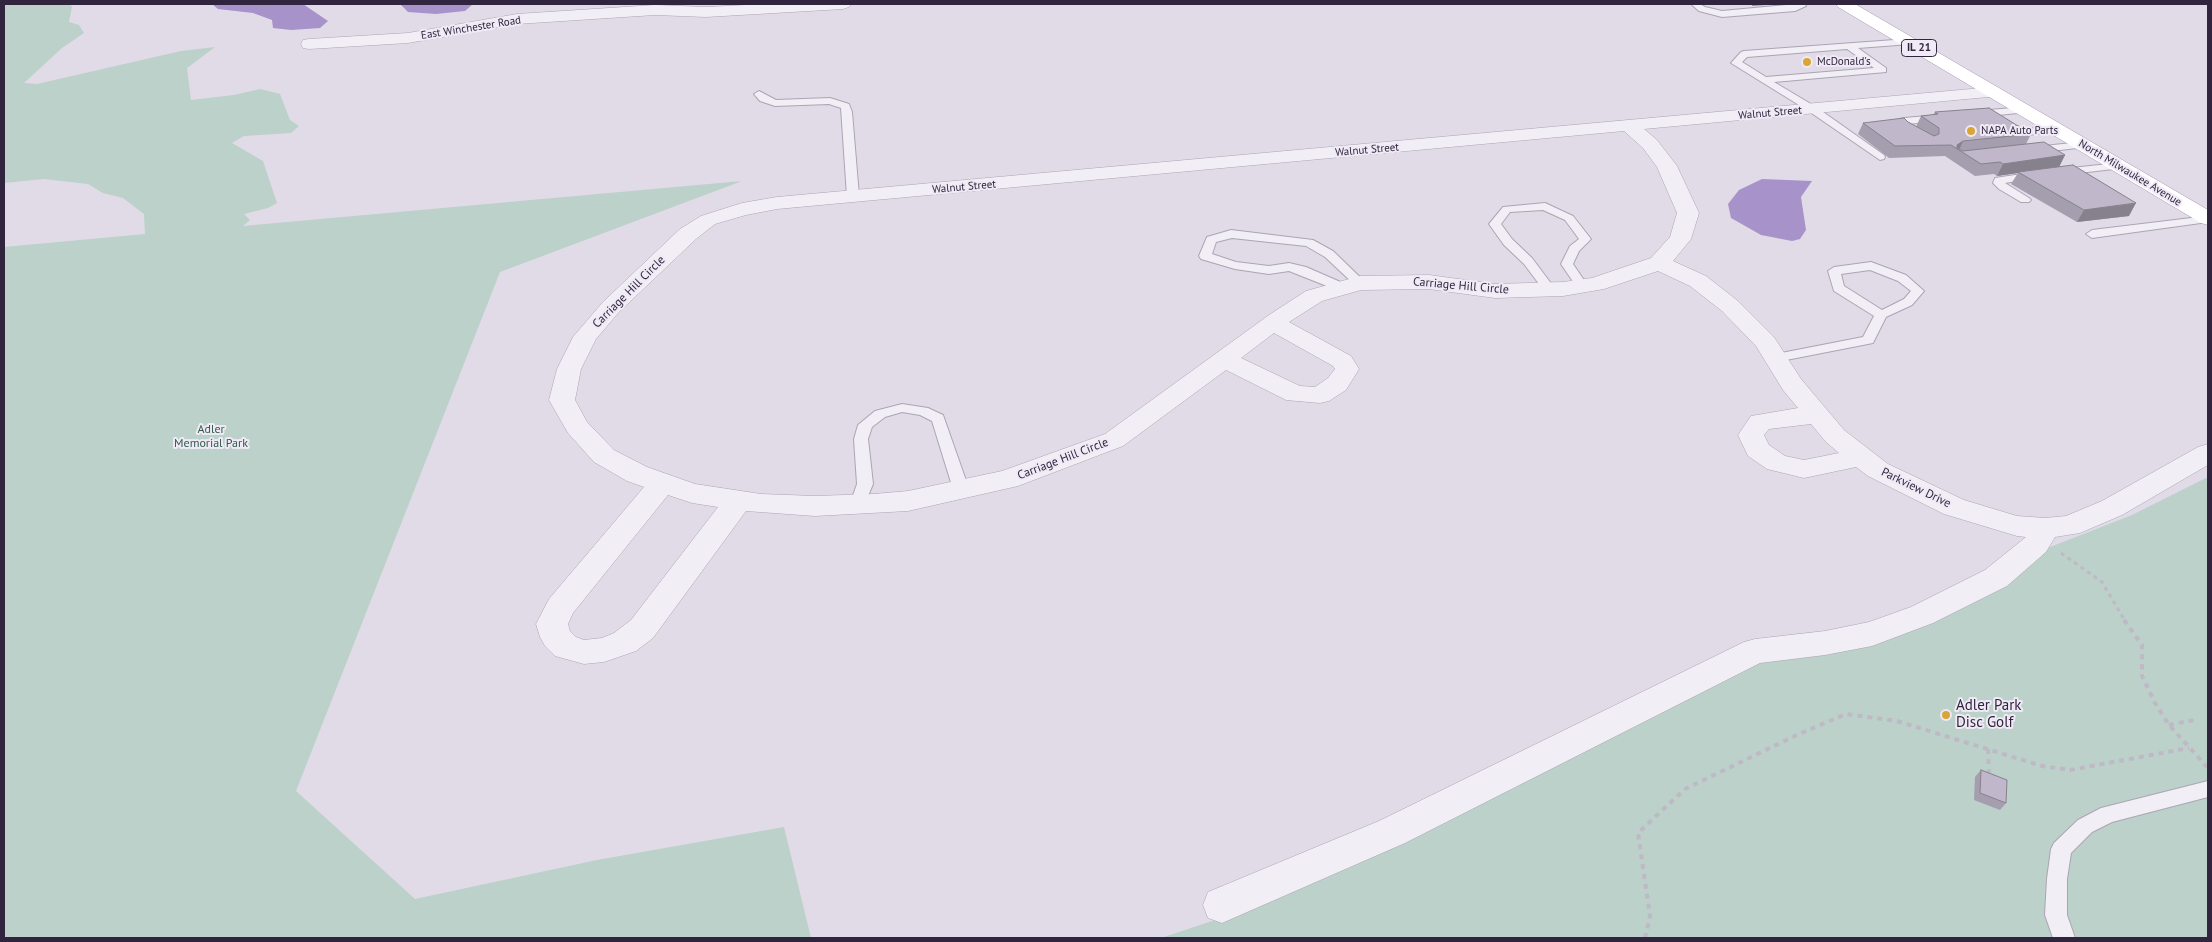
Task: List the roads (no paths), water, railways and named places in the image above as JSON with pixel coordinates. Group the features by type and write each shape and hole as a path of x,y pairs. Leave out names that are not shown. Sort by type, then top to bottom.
{"main road":[{"name":"North Milwaukee Avenue","path":"1844,4 2208,219"}],"street":[{"name":"East Winchester Road","path":"309,44 408,38 503,21 596,9 725,12 843,4"},
{"name":"Walnut Street","path":"742,209 777,203 1993,92"},
{"name":"Carriage Hill Circle","path":"742,209 708,220 688,234 640,282 611,307 585,337 569,369 562,400 577,427 604,456 637,474 692,494 761,504 815,506 908,500 1008,479 1114,440 1273,323 1314,296 1350,285 1429,282 1495,291 1549,290 1610,280 1659,263 1680,239 1688,213 1667,166 1650,144 1629,126"},
{"name":"Parkview Drive","path":"1659,263 1698,281 1730,306 1766,342 1792,384 1835,436 1878,470 1954,507 2017,526 2040,537 2112,508 2208,453"},
{"path":"1223,359 1295,394 1320,395 1337,384 1348,369 1342,361 1273,323"},
{"path":"1818,415 1760,422 1751,435 1758,450 1777,463 1804,469 1848,460 1859,455"},
{"path":"663,483 560,607 552,624 556,638 566,647 584,652 604,650 625,642 642,629 739,500"},
{"path":"1222,905 1392,832 1755,651 1825,643 1872,634 1922,614 1996,578 2040,537"}],"lane":[{"path":"1694,4 1702,10 1714,12 1796,8 1802,6 1801,4"},
{"path":"1880,157 1812,109 1736,63 1744,54 1908,42"},
{"path":"1764,80 1883,70 1848,46"},
{"path":"759,94 764,99 775,104 830,101 845,106 853,196"},
{"path":"1968,115 2024,110"},
{"path":"1987,114 2020,132 2056,129"},
{"path":"1921,138 1902,124 1904,121 1950,117"},
{"path":"2026,151 2082,144"},
{"path":"2025,200 2003,187 1998,183 1999,180 2118,166"},
{"path":"1549,290 1528,260 1508,242 1495,224 1508,210 1545,206 1569,218 1586,239 1574,249 1567,264 1582,286"},
{"path":"2092,234 2208,219"},
{"path":"1230,234 1309,243 1330,254 1350,285 1289,267 1269,270 1235,265 1205,256 1211,240 1230,234"},
{"path":"1776,358 1868,340 1881,315 1908,302 1918,291 1902,278 1872,266 1834,271 1838,288 1881,315"},
{"path":"858,504 864,484 861,439 865,425 880,414 902,408 923,411 938,418 961,489"},
{"path":"2064,938 2056,915 2056,880 2062,849 2085,826 2108,814 2208,789"}],"place":[{"name":"McDonald's","path":"1807,62"},
{"name":"NAPA Auto Parts","path":"1971,131"},
{"name":"Adler Park Disc Golf","path":"1946,715"}],"park label":[{"name":"Adler Memorial Park","path":"211,437"}]}
